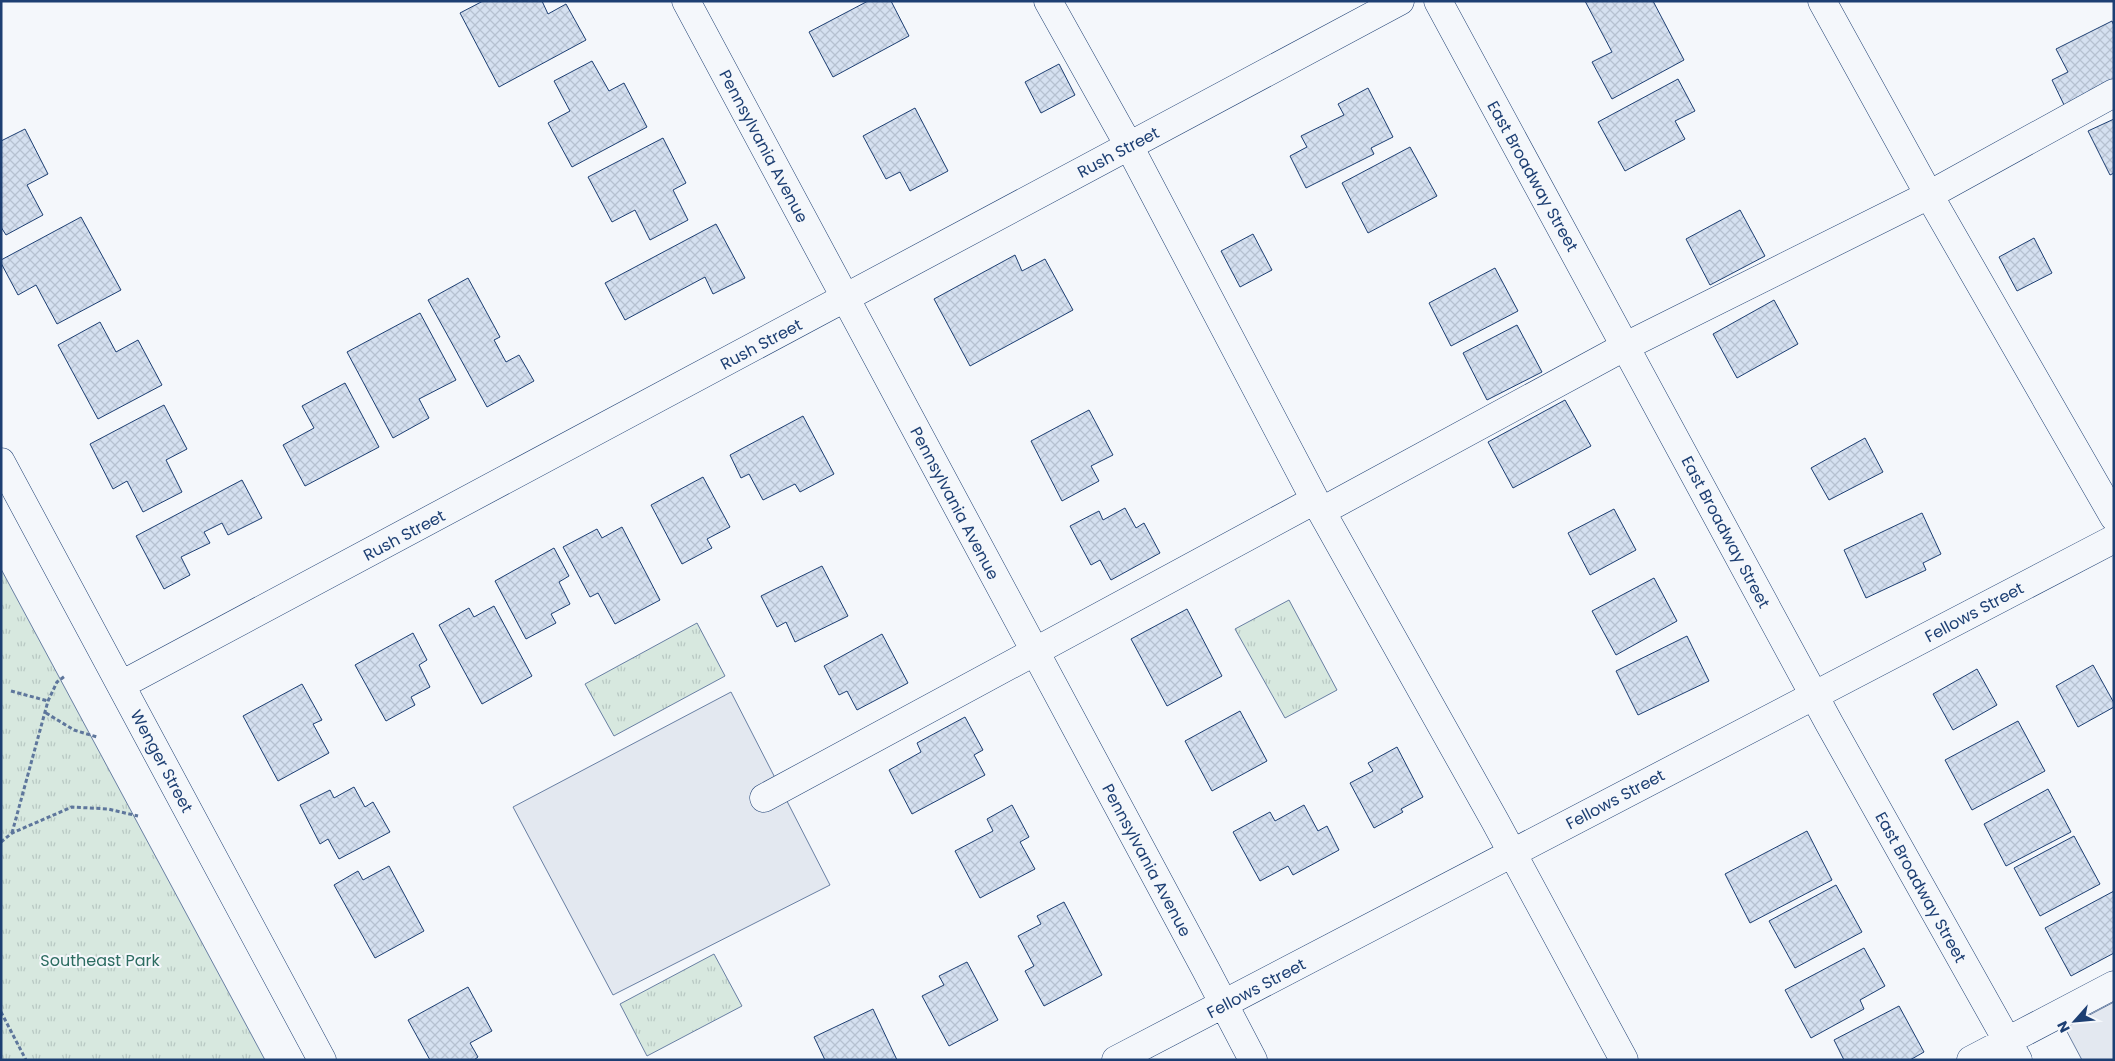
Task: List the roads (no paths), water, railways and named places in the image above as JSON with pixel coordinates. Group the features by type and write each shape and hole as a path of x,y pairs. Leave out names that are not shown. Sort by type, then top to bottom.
{"street":[{"name":"Pennsylvania Avenue","path":"686,1 1225,1004 1253,1060"},
{"path":"1048,1 1129,146 1319,505 1512,853 1624,1060"},
{"name":"Rush Street","path":"121,685 846,299 1400,1"},
{"name":"East Broadway Street","path":"1438,1 1814,695 2013,1050"},
{"path":"1822,1 1929,195 2114,517"},
{"path":"764,798 1035,651 1626,346 1929,195 2114,93"},
{"name":"Wenger Street","path":"1,462 322,1060"},
{"name":"Fellows Street","path":"1116,1060 2114,539"},
{"path":"1971,1060 2013,1050 2114,985"}],"park label":[{"name":"Southeast Park","path":"100,960"}]}
